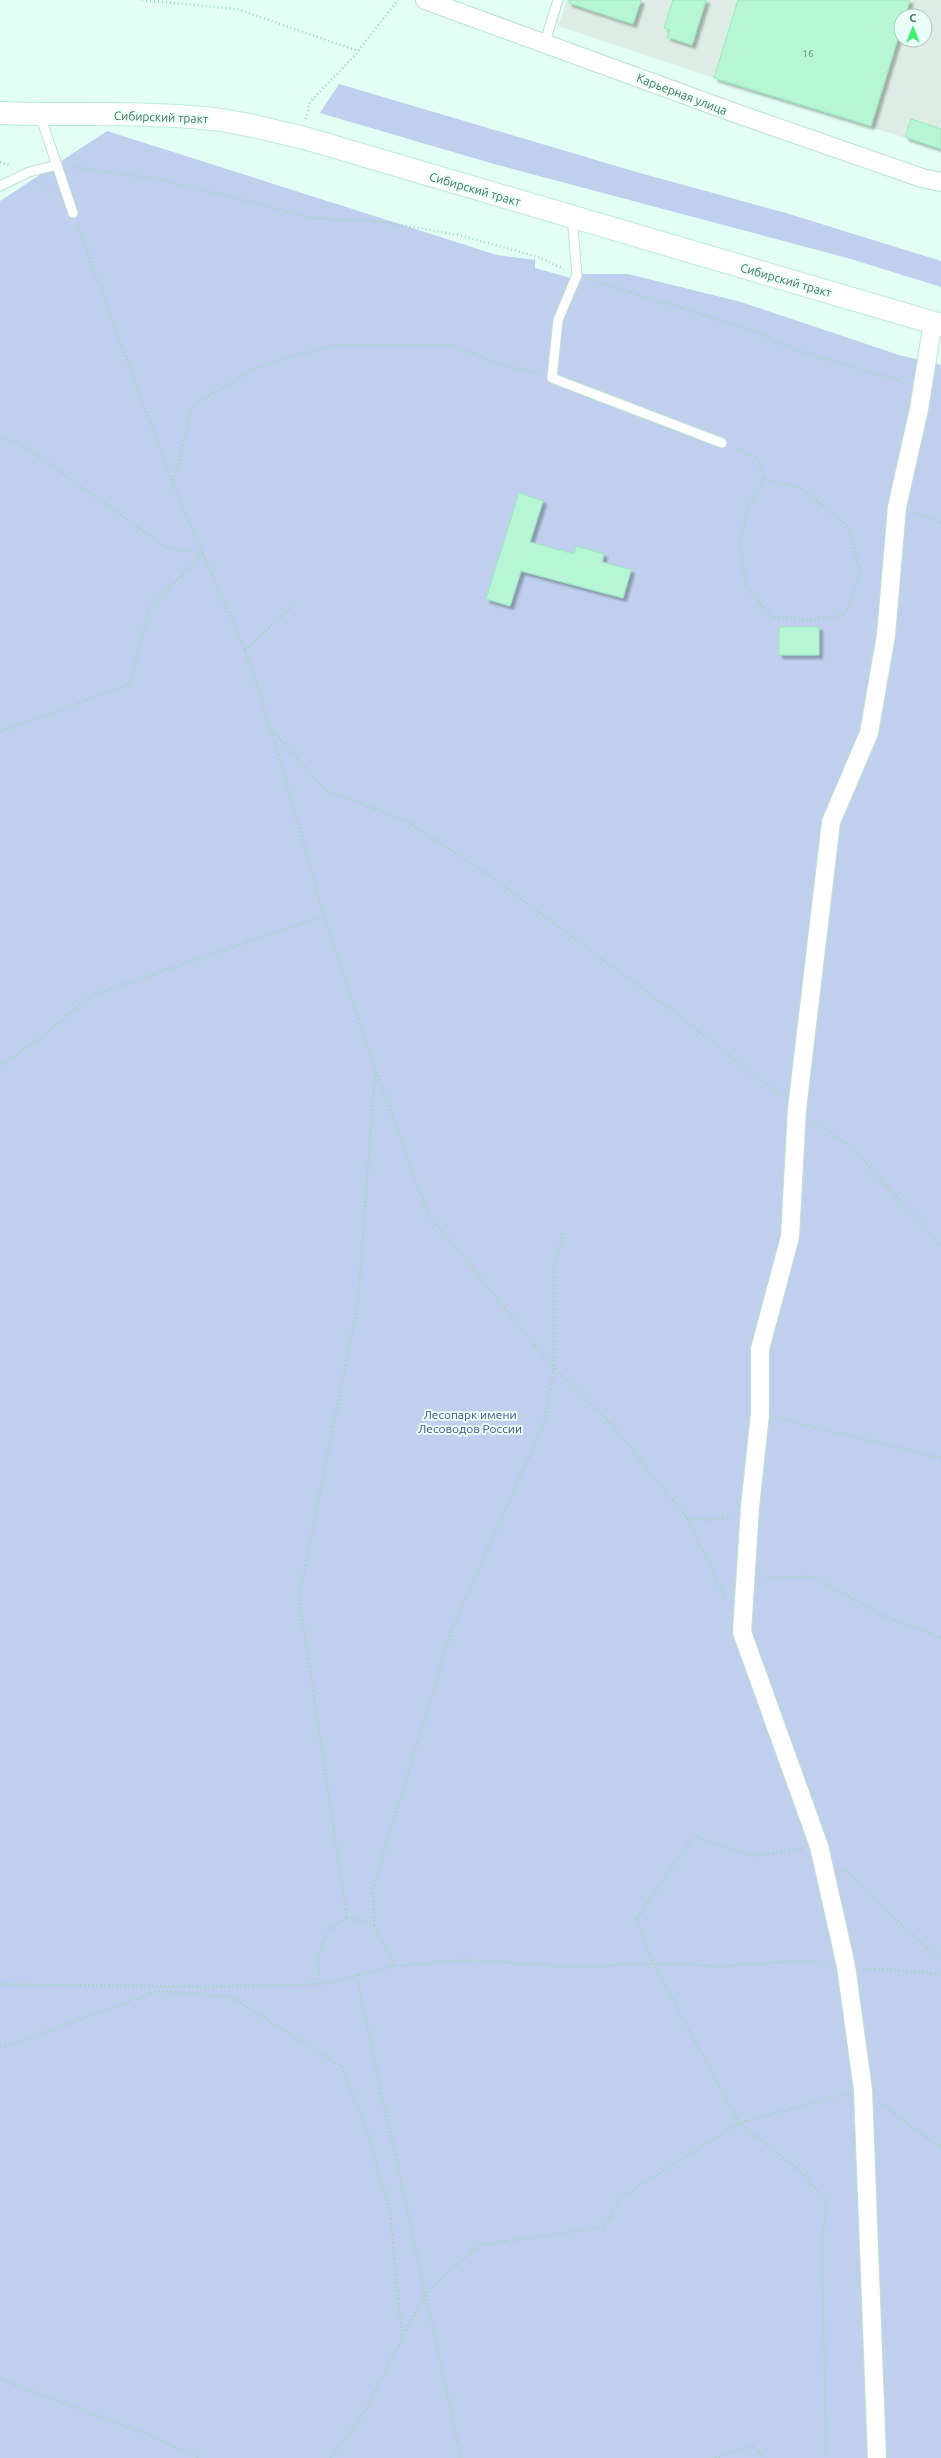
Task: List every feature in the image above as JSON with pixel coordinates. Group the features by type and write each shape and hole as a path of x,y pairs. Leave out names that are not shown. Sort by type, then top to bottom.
{"main road":[{"name":"Сибирский тракт","path":"0,113 40,115 136,114 212,119 301,137 937,323"}],"street":[{"name":"Карьерная улица","path":"424,0 545,42 738,114 922,178 941,182"},
{"path":"877,2458 863,2090 846,1966 820,1846 742,1632 750,1507 760,1414 760,1349 790,1237 797,1109 831,822 869,733 886,634 897,507 937,323"}],"lane":[{"path":"545,42 558,0"},
{"path":"40,115 73,213"},
{"path":"0,186 29,172 57,165"},
{"path":"572,217 577,275 558,320 552,378 722,443"}],"path":[{"path":"142,0 237,9 358,51"},
{"path":"301,137 310,102 358,51 398,0"},
{"path":"57,165 158,179 312,218 382,222 459,235 538,257 577,275 757,332 795,350 895,378 913,390 919,409"},
{"path":"73,213 173,485 245,650 271,729 324,916 428,1214 554,1368 612,1424 687,1518 728,1604"},
{"path":"173,485 193,404 264,364 339,345 448,345 501,364 552,378"},
{"path":"0,438 20,443 88,493 166,547 203,554"},
{"path":"722,443 757,458 765,479"},
{"path":"765,479 802,489 848,526 861,573 844,615 813,620 772,617 746,587 740,545 748,507 765,479"},
{"path":"897,507 941,522"},
{"path":"0,732 130,684 150,607 203,554"},
{"path":"245,650 294,605"},
{"path":"271,729 325,790 407,821 493,878 678,1015 797,1109 852,1147 941,1246"},
{"path":"0,1066 47,1033 90,996 324,916"},
{"path":"347,1917 299,1598 358,1303 376,1068"},
{"path":"395,1966 374,1925 373,1888 452,1629 544,1424 554,1368 554,1268 564,1231"},
{"path":"760,1414 941,1458"},
{"path":"687,1518 712,1520 732,1518 750,1507"},
{"path":"745,1580 812,1576 882,1616 941,1638"},
{"path":"694,1836 636,1919 653,1963 739,2123 800,2171 827,2202 822,2241 826,2458"},
{"path":"347,1917 374,1925"},
{"path":"320,1984 318,1957 327,1932 347,1917"},
{"path":"0,1984 208,1987 320,1984 395,1966 465,1960 581,1967 653,1963 720,1966 805,1962 941,1974"},
{"path":"356,1975 462,2458"},
{"path":"0,2046 17,2042 158,1991 231,1997 342,2067 368,2134 390,2212 402,2338"},
{"path":"331,2458 364,2413 425,2293 479,2245 604,2227 622,2197 739,2123 863,2090 938,2146 941,2146"},
{"path":"0,2379 147,2434 200,2458"},
{"path":"715,2458 753,2446 764,2458"}],"shaded area":[{"path":"567,0 941,0 941,149 714,78 558,26"}],"green space":[{"path":"339,84 640,173 786,213 941,261 941,287 851,259 494,164 320,113"},
{"name":"Лесопарк имени Лесоводов России","path":"107,131 497,255 535,260 535,268 581,281 582,274 628,274 741,302 899,355 941,365 941,2458 0,2458 0,201"}],"building":[{"path":"569,0 641,0 633,24 569,3"},
{"path":"673,0 706,0 692,45 667,37 670,30 664,28"},
{"path":"738,0 910,0 908,8 893,8 893,48 895,48 871,126 714,78"},
{"path":"911,119 941,129 941,149 905,137"},
{"path":"519,493 543,501 530,542 574,554 576,546 604,554 602,562 631,570 623,598 521,571 510,606 486,599"},
{"path":"779,627 819,627 819,655 779,655"}]}
